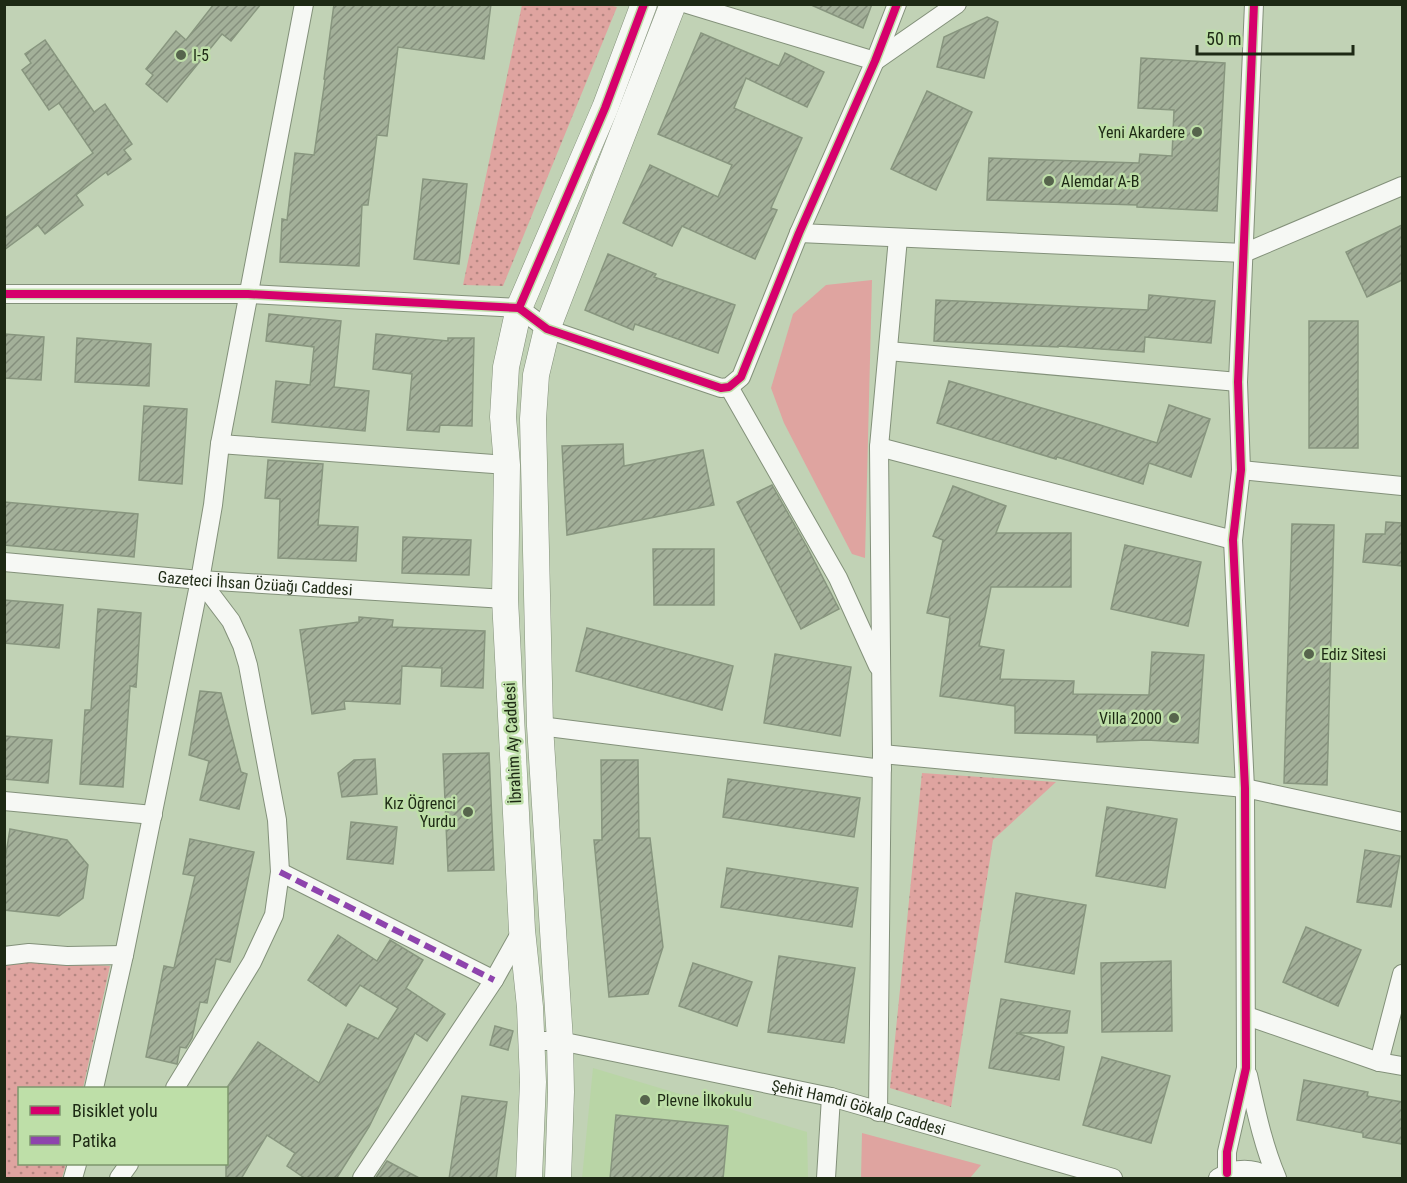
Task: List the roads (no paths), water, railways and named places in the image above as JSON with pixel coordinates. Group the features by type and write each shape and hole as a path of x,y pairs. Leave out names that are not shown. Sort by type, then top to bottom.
{"main road":[{"name":"İbrahim Ay Caddesi","path":"529,1179 533,1082 532,1041 522,930 505,599 507,465 503,417 506,367 519,308 605,108 644,4"},
{"name":"İbrahim Ay Caddesi","path":"558,1179 560,1041 540,726 533,419 536,375 547,329 673,4"}],"street":[{"path":"94,1087 124,955 200,580 213,505 220,444 304,4"},
{"path":"687,4 875,61"},
{"path":"4,294 248,294 519,308 547,329 721,388 729,387 741,377 799,233 875,61 897,4"},
{"path":"875,61 957,4"},
{"path":"1223,1176 1246,1068 1245,788 1233,540 1241,470 1238,382 1254,4"},
{"path":"799,233 1244,253 1402,186"},
{"path":"878,1112 882,762 879,447 898,238"},
{"path":"888,351 1238,382"},
{"path":"729,387 838,578 881,674"},
{"path":"220,444 507,465"},
{"path":"879,447 1233,540"},
{"path":"1241,470 1402,486"},
{"name":"Gazeteci İhsan Özüağı Caddesi","path":"4,562 200,580 505,599"},
{"path":"176,1087 252,962 274,915 280,872 277,820 248,665 231,621 200,580"},
{"path":"540,726 882,762 1245,788 1402,822"},
{"path":"4,801 153,815"},
{"path":"280,872 494,980"},
{"path":"362,1179 494,980 522,930"},
{"path":"4,956 29,952 67,956 124,955"},
{"path":"1379,1062 1402,974"},
{"path":"1247,1016 1379,1062 1402,1066"},
{"name":"Şehit Hamdi Gökalp Caddesi","path":"532,1041 560,1041 831,1097 1113,1179"},
{"path":"1246,1068 1266,1153 1277,1179"},
{"path":"826,1179 831,1097"},
{"path":"119,1179 128,1165"},
{"path":"1223,1176 1239,1170 1251,1170 1263,1173 1271,1179"}],"place":[{"name":"I-5","path":"181,55"},
{"name":"Yeni Akardere","path":"1197,132"},
{"name":"Alemdar A-B","path":"1049,181"},
{"name":"Ediz Sitesi","path":"1309,654"},
{"name":"Villa 2000","path":"1174,718"},
{"name":"Kız Öğrenci Yurdu","path":"468,812"},
{"name":"Plevne İlkokulu","path":"645,1100"}]}
